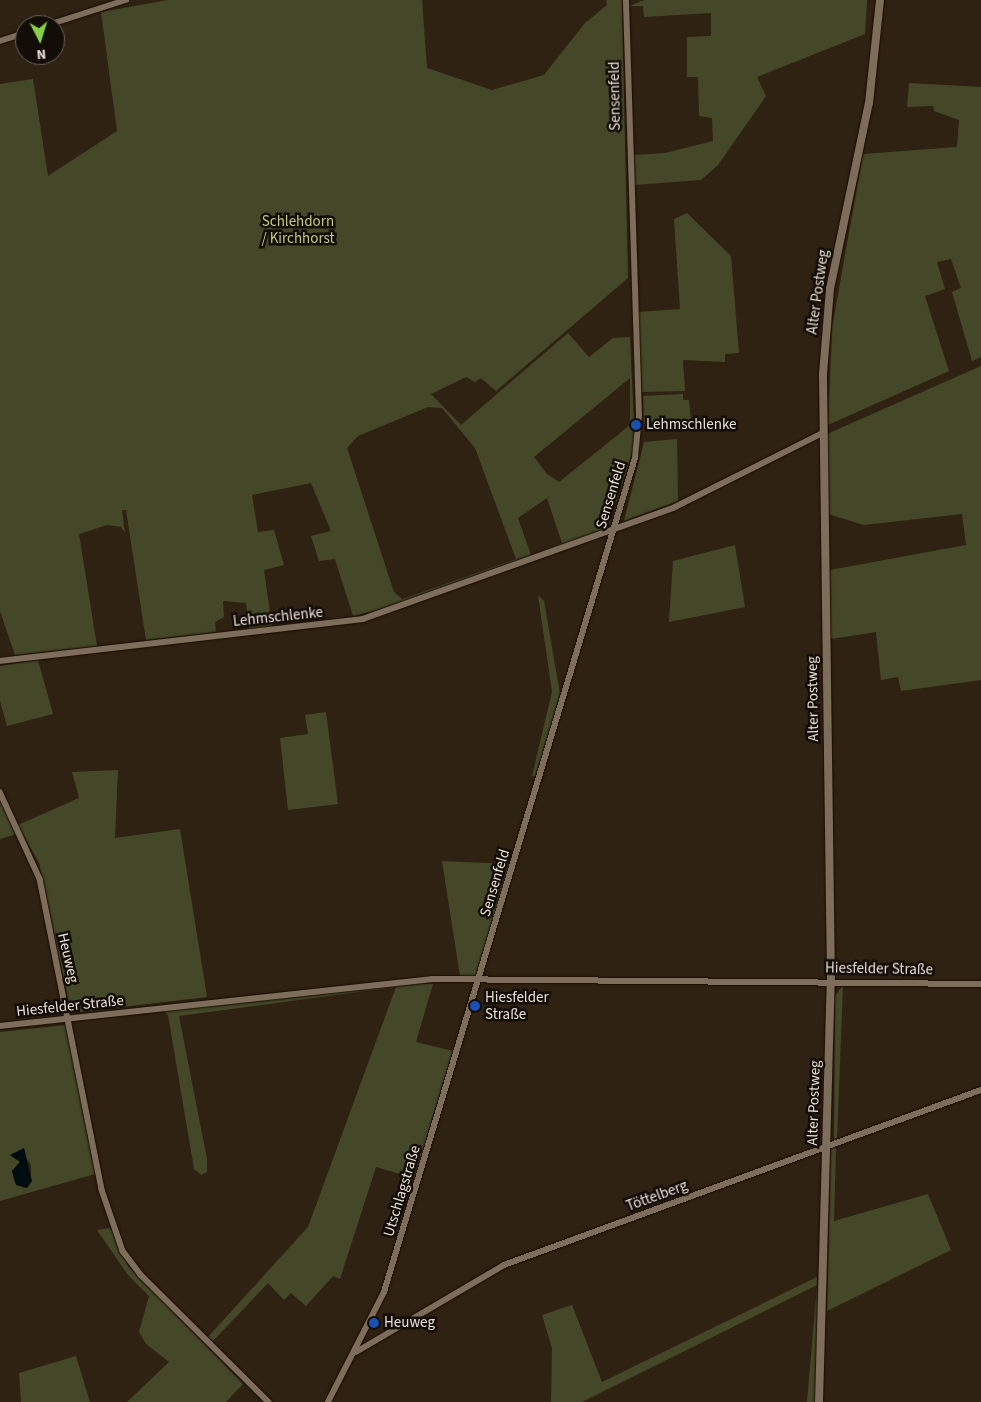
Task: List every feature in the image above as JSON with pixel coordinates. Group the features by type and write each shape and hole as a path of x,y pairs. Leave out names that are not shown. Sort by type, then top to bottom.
{"main road":[{"name":"Alter Postweg","path":"819,1402 831,981 823,433 826,318 868,103 880,0"}],"street":[{"name":"Sensenfeld","path":"480,979 636,458 639,425 626,0"},
{"path":"65,20 126,2"},
{"path":"0,41 15,36"},
{"name":"Lehmschlenke","path":"0,661 363,619 675,507 823,433"},
{"name":"Heuweg","path":"0,792 40,879 108,1213 122,1251 141,1275 269,1402"},
{"name":"Hiesfelder Straße","path":"0,1026 432,979 831,981 981,984"},
{"name":"Utschlagstraße","path":"328,1402 384,1292 480,979"},
{"name":"Töttelberg","path":"354,1353 504,1265 981,1090"}],"green space":[{"name":"Schlehdorn / Kirchhorst","path":"168,0 422,0 427,68 492,90 544,75 585,23 607,5 606,0 622,0 628,278 496,391 481,378 475,382 466,377 431,394 461,425 568,333 589,357 613,338 630,337 635,444 608,528 544,553 541,551 562,543 547,498 518,518 531,555 397,605 353,616 335,559 319,561 311,536 331,531 311,483 252,495 258,532 274,530 284,565 264,570 272,626 249,629 246,603 223,601 224,617 215,622 216,632 146,640 126,510 122,510 125,533 121,527 107,525 79,534 97,646 15,655 0,611 0,84 33,79 48,176 117,131 101,12","holes":["630,378 630,425 559,482 547,474 534,457","428,407 442,408 475,448 516,559 402,599 394,592 347,448 358,436"]},
{"path":"645,0 867,0 865,34 757,77 766,96 718,165 701,180 634,185 634,155 665,153 713,141 712,118 699,116 698,77 687,77 687,37 711,36 711,13 644,17 643,6 629,6"},
{"path":"909,83 981,87 981,357 972,361 952,292 961,288 951,259 937,262 945,289 925,296 949,371 828,425 832,328 863,154 957,147 959,120 934,111 933,106 907,107"},
{"path":"687,213 731,256 739,353 725,354 725,362 683,360 685,391 642,392 638,312 680,309 674,219"},
{"path":"981,366 981,680 901,691 898,677 881,680 876,632 831,639 830,570 966,545 962,514 864,525 828,514 827,434"},
{"path":"683,394 683,400 689,400 691,421 644,424 643,396"},
{"path":"677,439 678,501 624,521 644,442"},
{"path":"735,545 745,607 669,622 673,561"},
{"path":"538,595 544,601 560,694 536,776 532,776 552,692"},
{"path":"38,660 53,714 7,726 0,701 0,666"},
{"path":"326,712 338,804 288,810 280,738 308,734 305,715"},
{"path":"118,770 115,838 180,829 207,997 71,1013 39,863 18,825 79,798 72,772"},
{"path":"0,800 17,834 0,839"},
{"path":"442,861 512,864 480,976 460,976"},
{"path":"396,984 433,984 416,1042 453,1051 414,1178 376,1167 340,1279 333,1276 306,1306 291,1293 284,1300 268,1283 213,1341 208,1337 308,1227 396,987 179,1016 207,1159 207,1172 201,1175 194,1169 168,1015 163,1011"},
{"path":"843,985 837,1140 834,1140 835,996"},
{"path":"66,1025 95,1174 0,1201 0,1032","holes":["15,1158 27,1159 31,1165 31,1179 24,1188 14,1181 12,1171 20,1162"]},
{"path":"836,1147 834,1221 928,1194 951,1250 827,1311 831,1148"},
{"path":"110,1228 128,1266 243,1384 226,1402 127,1402 169,1362 146,1344 139,1332 149,1296 128,1275 97,1230"},
{"path":"817,1277 817,1285 582,1402 551,1402 552,1348 542,1315 572,1305 602,1382"},
{"path":"817,1285 815,1402 807,1402"},
{"path":"76,1356 90,1402 21,1402 19,1373"}],"shaded area":[{"path":"24,1148 32,1181 27,1188 16,1185 12,1171 20,1162 10,1155"}],"place":[{"name":"Lehmschlenke","path":"636,425"},
{"name":"Hiesfelder Straße","path":"475,1006"},
{"name":"Heuweg","path":"374,1323"}]}
